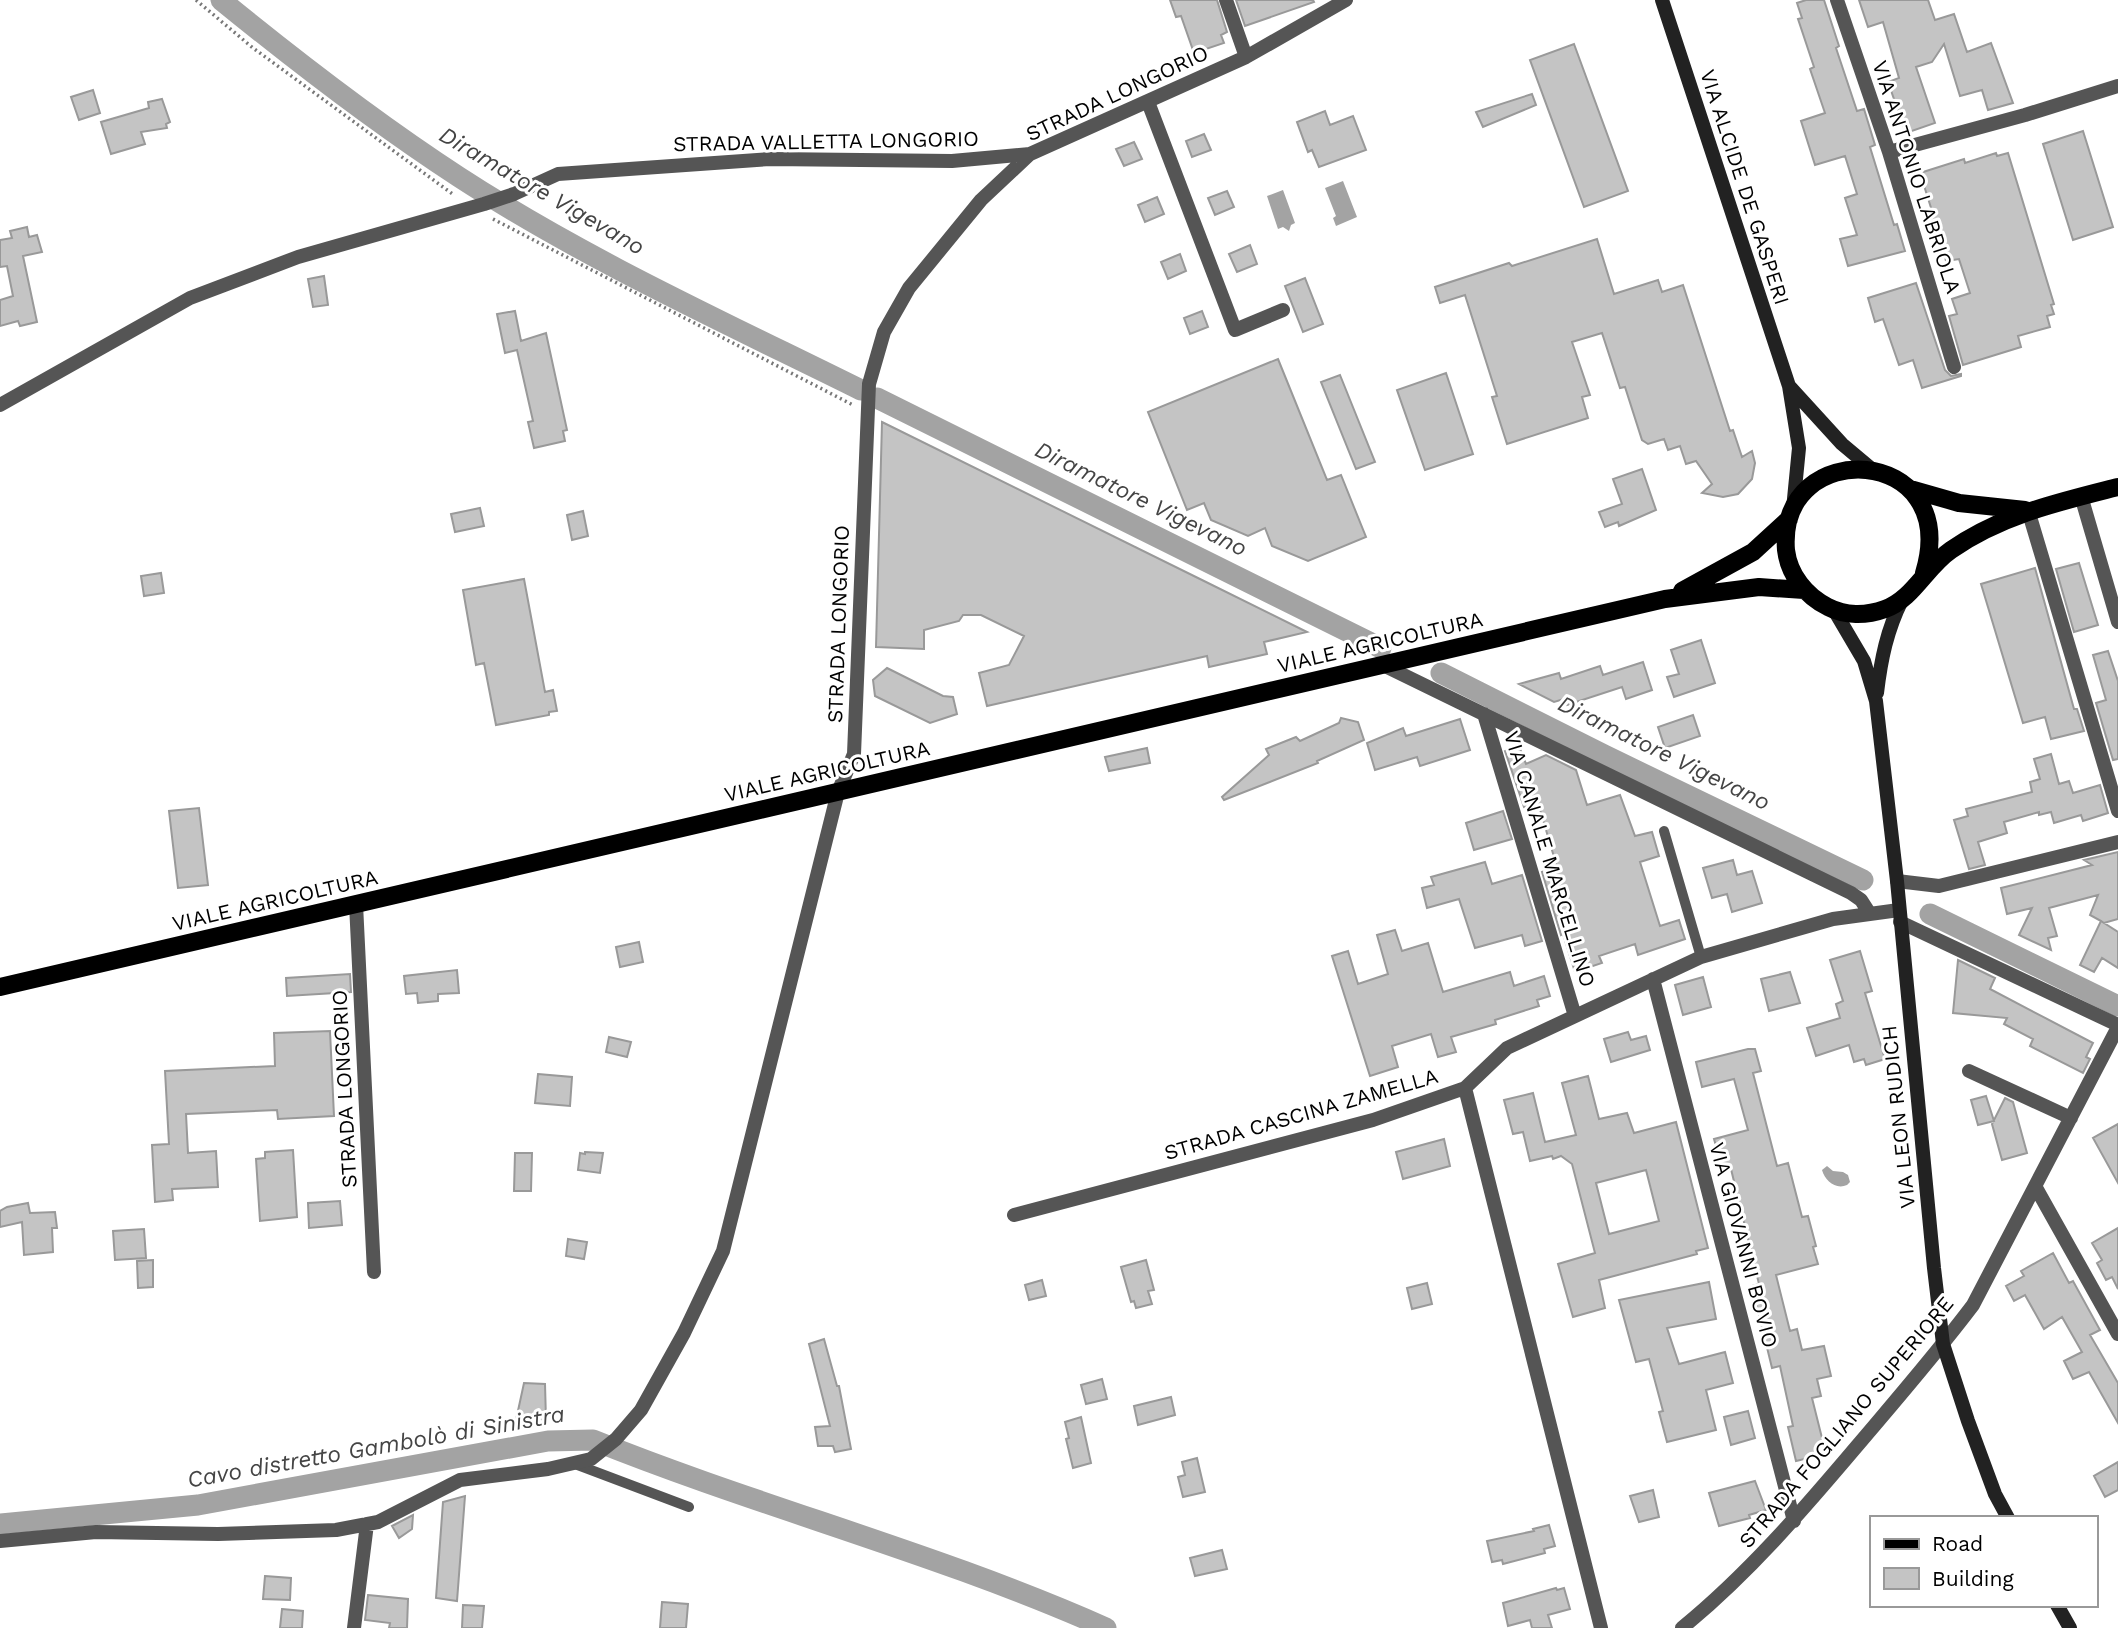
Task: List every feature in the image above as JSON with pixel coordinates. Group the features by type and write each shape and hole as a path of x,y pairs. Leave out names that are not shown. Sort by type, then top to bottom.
{"main road":[{"name":"VIA ALCIDE DE GASPERI","path":"1662,0 1790,386 1800,448 1791,514"},
{"name":"VIA ALCIDE DE GASPERI","path":"1790,386 1842,444 1872,470"},
{"name":"VIALE AGRICOLTURA","path":"1665,599 1753,552 1791,514 1803,493 1826,476 1854,468 1893,477 1910,489 1923,507 1930,529 1931,551 1924,573"},
{"name":"VIALE AGRICOLTURA","path":"1791,514 1785,538 1787,557 1793,575 1804,590 1818,602 1834,610 1851,614 1869,613 1886,609 1902,600 1924,573 1947,552 1968,538 2028,510 2118,487"},
{"name":"VIALE AGRICOLTURA","path":"1910,489 1959,503 2028,510"},
{"name":"VIALE AGRICOLTURA","path":"0,987 1665,599 1759,587 1804,590"},
{"path":"1876,701 1882,652 1902,600"},
{"path":"1834,610 1864,661 1876,701"},
{"name":"VIA LEON RUDICH","path":"1876,701 1943,1344 1986,1470 2007,1516"},
{"path":"2058,1607 2070,1628"}],"street":[{"path":"1226,0 1245,57"},
{"name":"STRADA LONGORIO","path":"0,1541 96,1532 218,1534 337,1530 378,1522 460,1480 575,1464 591,1459 616,1439 641,1410 684,1333 723,1251 838,792 854,754 869,384 884,332 909,288 981,200 1030,154 1245,57 1346,0"},
{"name":"VIA ANTONIO LABRIOLA","path":"1838,0 1889,152 1954,367"},
{"path":"1889,152 2025,115 2118,86"},
{"path":"1147,102 1235,330 1283,310"},
{"name":"STRADA VALLETTA LONGORIO","path":"0,405 190,298 298,257 513,194 558,174 770,159 952,161 1030,154"},
{"path":"2081,496 2118,622"},
{"path":"2028,510 2118,811"},
{"path":"1386,664 1851,893 1861,900 1870,914"},
{"name":"VIA CANALE MARCELLINO","path":"1484,714 1575,1016"},
{"path":"1896,881 1939,886 2118,842"},
{"name":"STRADA LONGORIO","path":"356,904 374,1272"},
{"name":"STRADA CASCINA ZAMELLA","path":"1014,1215 1373,1120 1465,1088 1507,1048 1701,957 1833,919 1870,914 1900,916"},
{"path":"1900,916 2116,1033"},
{"name":"VIA GIOVANNI BOVIO","path":"1653,979 1794,1521"},
{"name":"STRADA FOGLIANO SUPERIORE","path":"1682,1628 1738,1580 1794,1521 1973,1305 2116,1033"},
{"path":"1969,1071 2071,1118"},
{"path":"1465,1088 1601,1628"},
{"path":"2035,1186 2118,1334"},
{"path":"354,1628 367,1524"}],"lane":[{"path":"1664,831 1701,957"},
{"path":"575,1464 689,1507"}],"path":[{"path":"196,0 253,48 477,206 650,302 868,413"}],"shaded area":[{"path":"1343,181 1357,217 1336,226 1333,218 1336,216 1325,188"},
{"path":"1283,190 1295,223 1289,231 1283,227 1278,229 1267,196"},
{"path":"1827,1166 1833,1171 1848,1175 1850,1182 1843,1186 1832,1184 1822,1170"}],"building":[{"path":"1170,0 1217,0 1227,32 1221,35 1224,43 1194,53 1181,16 1176,17"},
{"path":"1236,0 1313,0 1314,2 1245,26"},
{"path":"1824,0 1839,46 1836,48 1857,111 1864,109 1875,145 1870,147 1894,225 1897,224 1905,251 1848,266 1840,239 1857,235 1845,198 1857,194 1845,156 1815,165 1801,121 1825,113 1810,69 1814,67 1798,19 1802,18 1797,3"},
{"path":"1859,0 1928,0 1935,20 1954,14 1967,52 1991,43 2013,103 1988,110 1982,90 1960,96 1944,44 1932,62 1916,67 1935,123 1906,133 1888,82 1899,78 1883,22 1868,27"},
{"path":"1574,44 1628,191 1584,207 1530,60"},
{"path":"93,90 100,113 79,120 71,97"},
{"path":"1532,94 1536,105 1483,127 1476,112"},
{"path":"162,99 170,122 166,124 167,128 141,132 145,144 111,154 101,122 149,108 148,102"},
{"path":"1325,111 1330,125 1353,116 1366,150 1319,167 1312,150 1308,152 1297,122"},
{"path":"2083,131 2113,227 2073,240 2043,144"},
{"path":"1204,134 1211,150 1192,157 1186,141"},
{"path":"1134,142 1142,159 1124,166 1116,149"},
{"path":"1996,153 1997,156 2008,153 2054,304 2051,305 2054,314 2047,316 2050,327 2018,336 2021,347 1963,365 1949,316 1957,314 1952,299 1970,293 1959,259 1946,261 1943,249 1938,251 1927,213 1932,211 1920,173 1964,159 1965,163"},
{"path":"1227,191 1234,207 1215,215 1208,198"},
{"path":"1157,197 1164,214 1145,222 1138,205"},
{"path":"27,227 29,237 37,235 42,252 23,256 37,322 20,326 18,321 0,326 0,300 13,296 7,266 0,267 0,240 12,238 10,231"},
{"path":"1597,239 1614,294 1658,280 1662,292 1683,285 1730,431 1733,430 1742,457 1752,451 1755,463 1752,479 1738,494 1723,497 1702,493 1712,484 1696,461 1686,464 1680,446 1668,450 1664,439 1648,444 1642,440 1625,387 1620,388 1602,333 1572,342 1590,395 1582,397 1588,418 1507,444 1492,397 1497,396 1465,295 1440,303 1435,287"},
{"path":"1250,245 1257,264 1237,272 1229,254"},
{"path":"1180,254 1186,271 1168,279 1161,262"},
{"path":"324,276 328,305 313,307 308,279"},
{"path":"1305,278 1323,324 1303,332 1285,286"},
{"path":"1916,283 1945,370 1951,376 1961,374 1922,388 1913,360 1899,365 1883,319 1875,322 1868,298"},
{"path":"515,311 521,341 546,333 567,430 563,431 565,441 534,448 528,422 533,421 517,350 505,353 497,314"},
{"path":"1202,311 1208,327 1190,334 1184,318"},
{"path":"1278,359 1327,480 1341,475 1366,537 1308,561 1272,546 1265,528 1248,536 1211,520 1204,503 1187,510 1148,412"},
{"path":"1446,373 1473,454 1425,470 1397,390"},
{"path":"1340,375 1375,462 1356,469 1321,382"},
{"path":"882,422 1307,632 1264,642 1267,654 1209,667 1207,656 987,706 979,673 1009,665 1024,636 981,615 963,615 959,621 924,630 924,649 876,647"},
{"path":"1642,469 1656,510 1619,526 1618,522 1605,527 1599,512 1622,504 1613,479"},
{"path":"480,508 484,526 455,532 451,514"},
{"path":"583,511 588,536 572,540 567,515"},
{"path":"2079,563 2098,625 2074,632 2056,569"},
{"path":"2035,568 2074,709 2077,709 2084,731 2051,739 2045,717 2023,723 1981,584"},
{"path":"161,573 164,593 144,596 141,576"},
{"path":"524,579 545,692 553,690 557,711 549,712 549,715 496,725 484,663 476,665 463,590"},
{"path":"1701,640 1715,683 1674,697 1667,677 1679,674 1671,650"},
{"path":"2108,651 2118,681 2118,759 2113,760 2096,703 2106,700 2093,655"},
{"path":"1643,662 1652,690 1626,699 1622,687 1567,705 1564,699 1554,702 1519,684 1559,673 1561,679 1600,666 1603,675"},
{"path":"887,668 943,696 953,697 957,714 930,723 875,696 873,680"},
{"path":"1693,715 1700,736 1665,748 1658,727"},
{"path":"1341,718 1358,722 1364,740 1317,761 1318,763 1224,800 1222,797 1269,755 1266,749 1296,737 1300,741 1339,723"},
{"path":"1460,719 1470,750 1420,766 1417,757 1375,770 1367,743 1403,728 1406,736"},
{"path":"1519,746 1526,764 1546,755 1576,770 1587,805 1620,795 1635,836 1652,832 1659,856 1640,862 1660,926 1679,920 1685,939 1638,955 1635,944 1599,956 1602,963 1575,972 1542,872 1557,867 1538,803 1524,807 1505,751"},
{"path":"1147,748 1150,763 1109,771 1105,757"},
{"path":"2051,754 2059,784 2069,781 2073,793 2100,785 2108,813 2083,821 2081,815 2054,823 2051,812 2039,815 2039,812 2004,822 2007,833 1978,842 1985,865 1969,869 1954,820 1968,816 1966,809 2032,792 2030,782 2040,779 2034,759"},
{"path":"199,808 208,885 178,888 169,811"},
{"path":"1503,811 1512,839 1474,850 1466,823"},
{"path":"2118,852 2118,919 2104,923 2118,932 2118,968 2102,958 2094,972 2080,965 2101,921 2090,915 2098,895 2049,908 2057,936 2048,938 2051,950 2019,935 2032,908 2007,914 2001,888 2092,865 2084,860"},
{"path":"1733,860 1737,875 1752,871 1762,903 1732,912 1727,894 1712,898 1703,868"},
{"path":"1485,862 1492,884 1522,875 1542,941 1525,946 1522,935 1475,948 1459,899 1427,908 1422,888 1434,885 1431,877"},
{"path":"1395,930 1402,951 1428,943 1443,992 1510,972 1514,986 1544,976 1550,996 1537,1000 1539,1006 1495,1020 1496,1024 1451,1037 1456,1052 1438,1057 1431,1034 1392,1046 1398,1067 1370,1076 1332,956 1348,951 1358,984 1388,974 1377,935"},
{"path":"639,942 643,962 620,967 616,947"},
{"path":"1860,951 1872,991 1865,993 1885,1059 1866,1065 1864,1059 1854,1062 1849,1045 1816,1056 1807,1028 1840,1018 1836,1004 1843,1001 1830,960"},
{"path":"1958,960 1995,978 1990,989 2093,1043 2086,1057 2090,1059 2083,1073 2030,1046 2033,1039 2004,1024 2007,1018 1953,1013"},
{"path":"457,970 459,993 438,994 438,1001 418,1003 417,993 406,994 404,976"},
{"path":"1790,972 1800,1003 1769,1011 1761,979"},
{"path":"350,974 351,992 287,996 286,978"},
{"path":"1703,977 1711,1007 1683,1015 1675,985"},
{"path":"330,1031 334,1116 278,1119 277,1110 186,1114 188,1153 216,1151 218,1187 172,1189 173,1200 155,1202 152,1145 169,1144 165,1071 275,1066 274,1033"},
{"path":"1628,1032 1631,1040 1646,1036 1650,1050 1611,1062 1604,1039"},
{"path":"609,1037 631,1042 627,1057 606,1052"},
{"path":"1755,1049 1761,1071 1753,1073 1777,1166 1788,1163 1802,1217 1808,1216 1816,1246 1813,1247 1818,1264 1776,1275 1790,1331 1797,1329 1802,1350 1824,1346 1831,1376 1817,1379 1821,1396 1812,1398 1826,1454 1796,1461 1788,1427 1793,1426 1780,1366 1772,1368 1752,1286 1759,1284 1730,1165 1722,1167 1714,1139 1748,1130 1734,1079 1702,1087 1696,1062"},
{"path":"538,1074 572,1077 570,1106 535,1103"},
{"path":"1588,1076 1599,1119 1627,1113 1634,1133 1676,1122 1708,1248 1696,1251 1697,1254 1599,1280 1605,1308 1573,1317 1558,1264 1595,1253 1572,1164 1561,1156 1530,1161 1523,1132 1513,1134 1504,1100 1533,1093 1545,1142 1576,1135 1562,1083","holes":["1646,1170 1659,1221 1609,1234 1596,1183"]},
{"path":"1986,1096 1994,1121 1978,1125 1971,1100"},
{"path":"2005,1098 2013,1102 2027,1153 2002,1160 1992,1124"},
{"path":"2118,1124 2118,1183 2093,1138"},
{"path":"1444,1139 1450,1166 1403,1179 1396,1152"},
{"path":"293,1150 297,1217 260,1221 256,1159 265,1158 265,1152"},
{"path":"515,1153 532,1153 531,1191 514,1191"},
{"path":"580,1153 603,1153 600,1173 578,1170"},
{"path":"340,1201 342,1225 309,1228 308,1203"},
{"path":"28,1203 30,1213 55,1212 57,1228 52,1228 53,1252 24,1255 22,1222 0,1227 0,1211"},
{"path":"2118,1228 2118,1289 2112,1277 2106,1280 2097,1263 2102,1260 2092,1243"},
{"path":"144,1229 146,1258 115,1260 113,1231"},
{"path":"568,1239 587,1242 584,1259 566,1256"},
{"path":"2053,1253 2069,1283 2073,1281 2100,1330 2090,1335 2118,1383 2118,1423 2089,1372 2073,1379 2064,1361 2082,1352 2062,1317 2044,1329 2025,1295 2014,1301 2006,1286 2024,1276 2021,1271"},
{"path":"153,1260 153,1287 138,1288 137,1261"},
{"path":"1146,1260 1154,1290 1148,1291 1152,1304 1136,1308 1134,1301 1131,1302 1121,1267"},
{"path":"1042,1280 1046,1296 1029,1300 1025,1285"},
{"path":"1709,1282 1716,1319 1667,1328 1679,1364 1725,1352 1733,1383 1706,1390 1716,1430 1667,1442 1659,1412 1663,1411 1649,1359 1636,1362 1619,1300"},
{"path":"1427,1283 1432,1304 1412,1309 1407,1288"},
{"path":"824,1339 839,1386 851,1449 835,1452 833,1446 818,1446 815,1427 830,1426 809,1344"},
{"path":"1102,1379 1107,1399 1086,1404 1081,1385"},
{"path":"524,1383 545,1384 546,1420 516,1420"},
{"path":"1171,1397 1175,1415 1138,1425 1134,1406"},
{"path":"1748,1411 1755,1438 1731,1445 1724,1417"},
{"path":"1081,1417 1091,1463 1073,1468 1065,1422"},
{"path":"1197,1458 1205,1492 1183,1497 1178,1477 1185,1475 1182,1462"},
{"path":"2118,1462 2118,1490 2105,1497 2094,1476"},
{"path":"1755,1481 1766,1510 1749,1515 1750,1518 1719,1526 1709,1493"},
{"path":"1653,1490 1659,1517 1639,1522 1630,1496"},
{"path":"465,1496 457,1601 436,1598 443,1502"},
{"path":"413,1515 412,1529 399,1538 392,1526"},
{"path":"1549,1525 1555,1546 1544,1549 1545,1553 1503,1564 1502,1560 1492,1562 1487,1541"},
{"path":"1222,1550 1227,1569 1195,1576 1190,1558"},
{"path":"265,1576 291,1578 290,1600 263,1599"},
{"path":"1564,1588 1570,1609 1548,1615 1552,1628 1532,1628 1530,1620 1508,1626 1503,1603"},
{"path":"368,1595 408,1599 407,1628 389,1628 390,1623 365,1620"},
{"path":"662,1602 688,1604 686,1628 660,1628"},
{"path":"463,1605 484,1606 482,1628 462,1628"},
{"path":"282,1609 303,1611 302,1628 280,1628"}],"waterway":[{"name":"Diramatore Vigevano","path":"221,0 367,114 507,207 606,263 861,390"},
{"name":"Diramatore Vigevano","path":"877,398 1381,648"},
{"name":"Diramatore Vigevano","path":"1441,673 1863,880"},
{"name":"Diramatore Vigevano","path":"1930,914 2118,1006"},
{"name":"Cavo distretto Gambolò di Sinistra","path":"0,1524 198,1505 548,1441 593,1440 721,1488 980,1577 1106,1628"}]}
